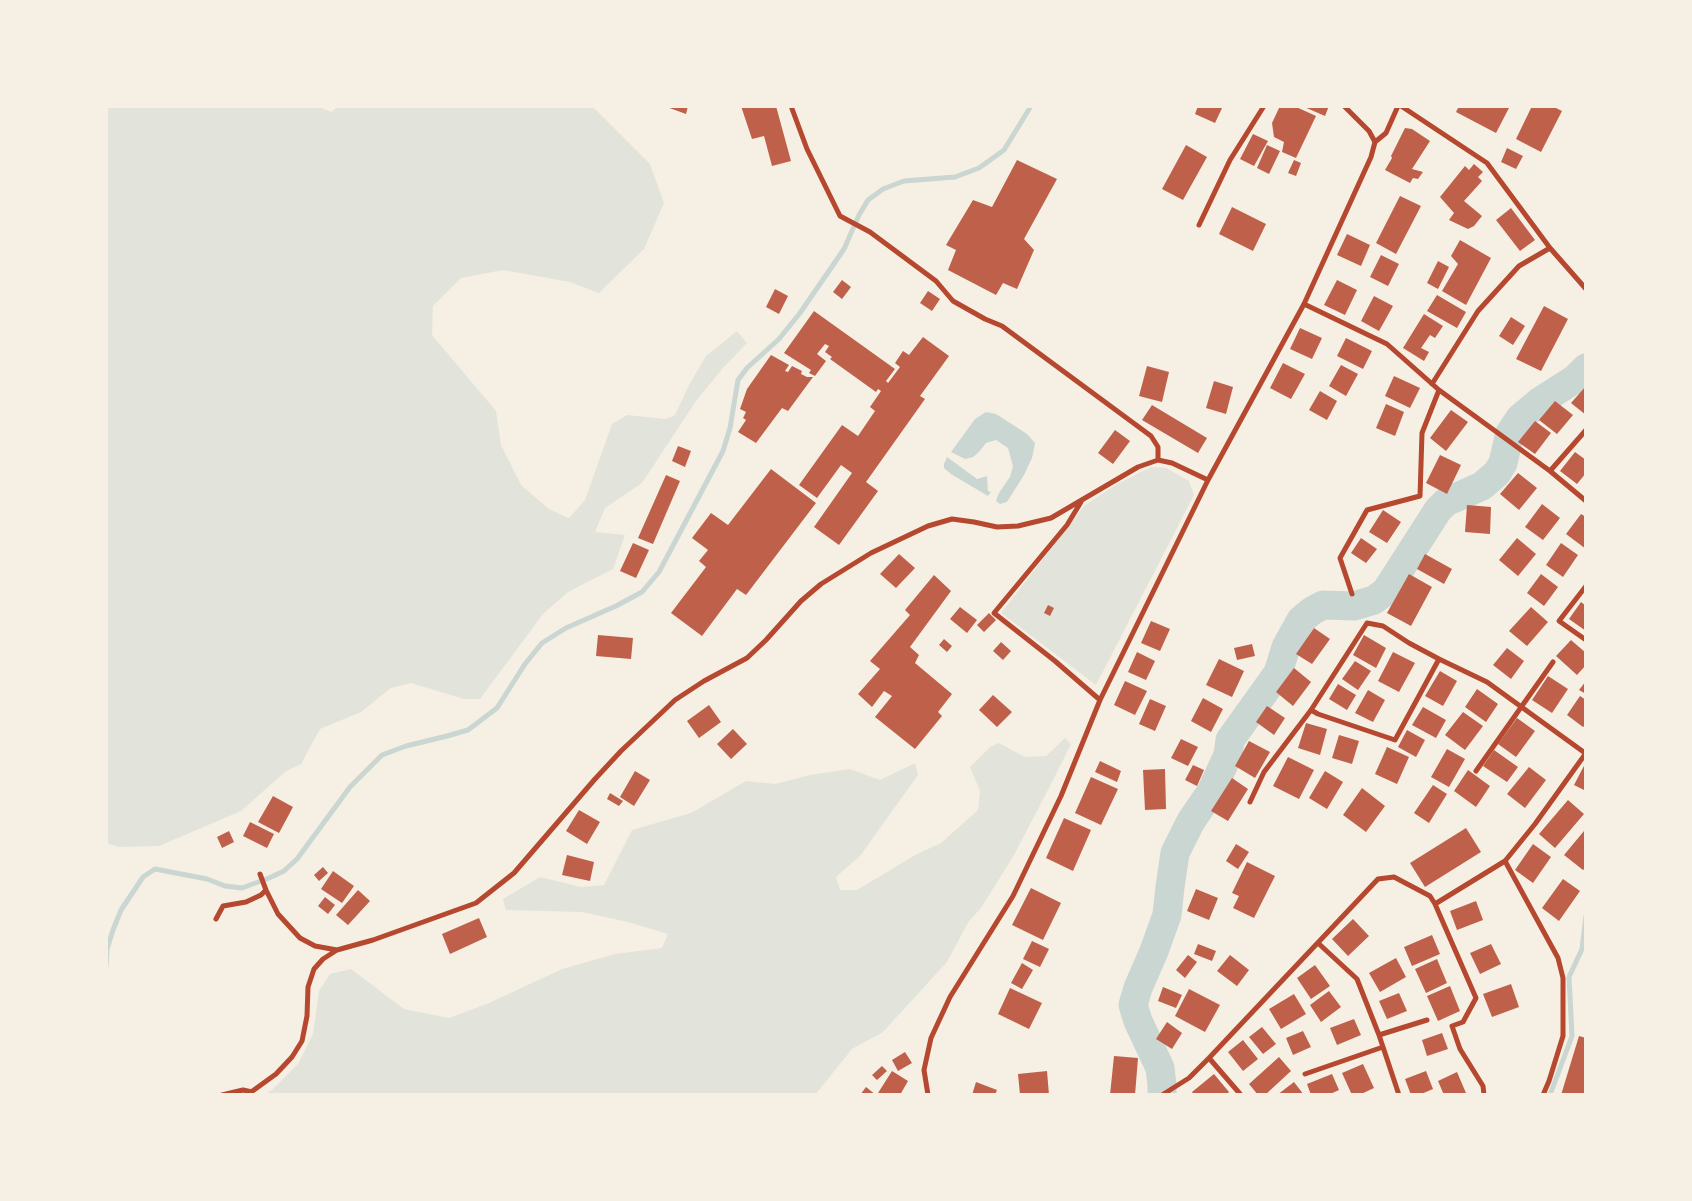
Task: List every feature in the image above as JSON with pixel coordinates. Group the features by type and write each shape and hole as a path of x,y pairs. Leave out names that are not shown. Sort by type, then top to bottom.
{"street":[{"path":"791,106 807,149 840,216 859,226 936,281 953,301 1002,326 1152,436 1158,447 1158,460"},
{"path":"1199,225 1230,160 1264,106"},
{"path":"928,1095 924,1070 931,1038 950,997 1013,896 1061,796 1100,700 1208,480 1304,304 1372,158 1375,142 1369,131 1344,106"},
{"path":"1375,142 1386,133 1399,106 1487,163 1550,248 1586,289"},
{"path":"1432,384 1478,311 1519,266 1550,248"},
{"path":"1304,304 1387,344 1439,390 1550,471 1586,501"},
{"path":"1352,594 1340,558 1367,510 1420,496 1422,433 1439,390"},
{"path":"1550,471 1586,430"},
{"path":"222,1095 243,1090 250,1094 276,1074 292,1057 302,1041 307,1016 308,987 314,969 323,959 337,950 398,932 476,903 514,873 595,779 675,700 704,681 746,658 821,584 871,553 928,526 952,519 996,527 1018,526 1051,518 1138,467 1158,460 1172,463 1208,480"},
{"path":"1081,501 1067,525 994,613 1055,661 1100,700"},
{"path":"1586,586 1559,622 1586,640"},
{"path":"1250,802 1264,772 1310,710 1367,623 1383,626 1409,643 1487,682 1586,753 1535,824 1504,861 1435,904"},
{"path":"1310,710 1395,740 1439,659"},
{"path":"1476,771 1553,662"},
{"path":"1504,861 1558,958 1563,978 1563,1036 1543,1095"},
{"path":"260,874 278,914 300,938 315,946 337,950"},
{"path":"1164,1093 1189,1078 1209,1058 1378,879 1394,877 1430,896 1476,998 1463,1022 1452,1026 1460,1049 1483,1086 1484,1095"},
{"path":"216,919 223,906 246,902 261,895 266,890"},
{"path":"1318,943 1357,979 1379,1035 1399,1095"},
{"path":"1379,1035 1427,1020"},
{"path":"1305,1074 1383,1047"},
{"path":"1209,1058 1240,1095"}],"shaded area":[{"path":"106,106 317,106 331,112 339,106 592,106 650,164 664,203 644,249 599,293 570,282 503,270 461,278 433,306 432,335 496,411 501,445 521,485 549,509 569,518 585,500 612,424 627,415 666,419 675,415 689,385 706,356 737,331 747,343 723,368 696,401 642,483 605,508 595,532 625,535 613,569 568,592 543,614 480,699 464,699 411,683 391,688 361,712 320,729 301,764 286,771 241,811 159,846 119,847 106,843"},
{"path":"986,412 996,414 1027,434 1035,443 1032,458 1024,475 1007,502 1000,504 996,501 1010,477 1013,466 1008,448 996,440 986,443 973,457 965,459 951,452 975,419"},
{"path":"947,457 977,479 987,476 988,491 991,492 988,496 944,468"},
{"path":"1151,467 1166,468 1189,481 1194,495 1096,685 1001,613 1085,505 1117,484"},
{"path":"1065,738 1071,744 1014,855 981,908 969,921 947,962 883,1032 852,1049 815,1095 263,1095 272,1090 298,1064 313,1034 319,991 330,974 351,969 404,1009 449,1018 489,1003 562,969 615,954 662,948 668,934 628,922 582,912 506,910 503,899 540,877 581,887 604,885 632,830 691,813 746,781 775,784 810,775 850,769 880,780 915,763 918,775 860,856 836,877 840,890 857,890 917,854 941,843 978,810 980,791 970,767 990,747 999,743 1025,757 1046,756"}],"building":[{"path":"664,106 688,106 686,114"},
{"path":"741,106 776,106 791,161 772,166 764,136 752,139"},
{"path":"1198,106 1223,106 1215,123 1195,114"},
{"path":"1280,106 1294,106 1316,116 1296,158 1282,152 1284,142 1274,137 1272,123"},
{"path":"1302,106 1329,106 1325,116"},
{"path":"1459,106 1510,106 1496,133 1456,112"},
{"path":"1532,106 1552,106 1562,111 1541,152 1516,139"},
{"path":"1405,128 1412,129 1430,141 1412,169 1423,172 1418,179 1413,178 1410,183 1385,170"},
{"path":"1253,134 1268,141 1254,166 1240,159"},
{"path":"1186,145 1207,157 1183,200 1162,189"},
{"path":"1267,145 1280,151 1269,174 1257,168"},
{"path":"1507,148 1523,156 1516,169 1501,162"},
{"path":"1017,160 1057,179 1024,239 1034,250 1017,289 1003,283 996,295 948,270 956,250 946,245 973,200 992,207"},
{"path":"1294,160 1301,163 1296,176 1288,173"},
{"path":"1474,164 1483,172 1478,177 1482,181 1464,201 1482,216 1474,226 1468,229 1449,220 1454,213 1440,197 1465,166 1469,170"},
{"path":"1400,196 1421,206 1396,254 1376,243"},
{"path":"1232,207 1266,224 1253,251 1219,234"},
{"path":"1511,208 1535,240 1520,251 1496,220"},
{"path":"1347,234 1370,245 1361,266 1337,255"},
{"path":"1460,240 1491,258 1466,305 1442,291 1458,264 1451,256"},
{"path":"1381,255 1399,264 1388,286 1370,277"},
{"path":"1438,261 1449,267 1438,289 1427,283"},
{"path":"842,280 851,287 842,299 833,292"},
{"path":"1337,280 1357,290 1345,315 1324,305"},
{"path":"775,289 788,296 779,314 766,307"},
{"path":"928,291 940,299 932,311 920,303"},
{"path":"1437,295 1466,312 1457,328 1427,311"},
{"path":"1374,296 1393,306 1379,331 1361,321"},
{"path":"1544,306 1568,319 1541,371 1516,359"},
{"path":"814,311 895,369 886,381 888,383 900,367 895,363 903,351 909,355 923,337 949,356 920,396 925,399 866,482 878,491 839,545 814,527 852,473 841,465 817,498 799,485 842,425 858,436 875,411 870,407 881,391 878,389 876,392 830,359 832,357 825,352 829,346 825,344 817,354 826,361 815,376 809,373 811,370 784,353"},
{"path":"1424,314 1443,326 1435,338 1430,335 1421,348 1429,352 1424,361 1403,348"},
{"path":"1511,317 1525,326 1513,345 1499,336"},
{"path":"1300,328 1322,338 1312,359 1290,349"},
{"path":"1346,338 1372,351 1363,369 1337,356"},
{"path":"771,355 789,365 785,371 788,372 792,366 802,371 801,374 813,377 788,411 782,408 756,443 738,432 746,420 743,418 746,412 740,409 747,389"},
{"path":"1283,363 1305,374 1291,399 1270,388"},
{"path":"1341,365 1358,374 1346,396 1329,386"},
{"path":"1147,366 1169,372 1162,402 1139,396"},
{"path":"1394,376 1420,388 1410,408 1385,396"},
{"path":"1214,381 1233,387 1226,414 1206,408"},
{"path":"1586,386 1586,415 1571,403"},
{"path":"1320,391 1337,401 1327,420 1309,410"},
{"path":"1555,401 1573,415 1557,434 1539,420"},
{"path":"1386,404 1404,412 1395,436 1376,428"},
{"path":"1152,405 1207,438 1198,453 1142,420"},
{"path":"1451,410 1468,422 1446,451 1430,438"},
{"path":"1535,421 1551,433 1535,454 1518,442"},
{"path":"1115,430 1130,441 1113,464 1098,453"},
{"path":"678,446 691,451 685,467 672,461"},
{"path":"1575,452 1586,460 1586,473 1577,484 1560,471"},
{"path":"1440,455 1461,465 1447,494 1426,483"},
{"path":"771,469 816,503 746,595 737,589 702,636 671,613 706,567 699,561 708,550 692,538 711,513 728,525"},
{"path":"1518,473 1537,488 1519,510 1500,494"},
{"path":"666,475 680,481 653,544 638,538"},
{"path":"1542,504 1560,518 1543,540 1525,527"},
{"path":"1467,505 1491,507 1490,534 1465,532"},
{"path":"1383,510 1401,522 1387,543 1369,532"},
{"path":"1581,514 1586,517 1586,549 1566,534"},
{"path":"1361,538 1377,549 1366,563 1351,553"},
{"path":"1517,538 1536,554 1518,576 1499,560"},
{"path":"633,543 649,550 636,578 620,571"},
{"path":"1561,543 1578,555 1563,577 1546,565"},
{"path":"899,554 915,568 896,588 880,574"},
{"path":"1425,554 1452,569 1444,584 1417,569"},
{"path":"1409,574 1432,587 1411,626 1387,613"},
{"path":"1541,574 1558,587 1544,606 1527,593"},
{"path":"934,575 951,591 910,647 919,655 915,663 952,694 938,712 942,716 915,749 875,717 892,696 884,691 872,707 858,694 880,669 870,661 910,615 905,610"},
{"path":"1581,602 1586,606 1586,631 1569,619"},
{"path":"1048,605 1054,608 1050,616 1044,613"},
{"path":"960,607 977,620 967,633 950,619"},
{"path":"1531,607 1548,622 1527,646 1509,631"},
{"path":"989,613 996,620 984,632 977,625"},
{"path":"1151,621 1170,629 1160,651 1141,643"},
{"path":"1314,628 1330,639 1312,664 1296,654"},
{"path":"598,635 633,638 631,659 596,656"},
{"path":"1364,635 1386,648 1376,668 1353,655"},
{"path":"944,639 952,646 947,652 939,645"},
{"path":"1571,640 1586,653 1586,665 1577,675 1556,656"},
{"path":"1001,642 1011,651 1003,660 993,651"},
{"path":"1252,644 1255,656 1237,660 1234,648"},
{"path":"1507,648 1524,661 1511,679 1493,665"},
{"path":"1137,652 1155,661 1146,680 1128,672"},
{"path":"1393,652 1415,663 1399,692 1378,681"},
{"path":"1219,659 1244,671 1232,697 1206,685"},
{"path":"1355,661 1371,671 1358,690 1342,679"},
{"path":"1294,668 1311,682 1293,706 1276,692"},
{"path":"1440,671 1457,681 1443,706 1425,696"},
{"path":"1548,676 1568,689 1552,713 1532,700"},
{"path":"1125,681 1147,691 1135,715 1114,705"},
{"path":"1586,681 1586,694 1579,690"},
{"path":"1338,684 1356,695 1347,710 1329,699"},
{"path":"1477,689 1498,704 1486,722 1465,707"},
{"path":"1368,690 1385,700 1373,722 1355,713"},
{"path":"993,695 1012,712 997,727 979,710"},
{"path":"1580,696 1586,700 1586,724 1583,727 1567,715"},
{"path":"1203,698 1223,709 1211,732 1191,721"},
{"path":"1150,699 1166,706 1155,731 1139,724"},
{"path":"709,705 721,722 699,738 687,721"},
{"path":"1267,706 1285,718 1274,735 1256,722"},
{"path":"1423,707 1446,720 1436,738 1412,725"},
{"path":"1463,712 1483,726 1465,750 1445,735"},
{"path":"1517,718 1535,731 1516,757 1498,744"},
{"path":"1306,723 1327,729 1320,755 1298,748"},
{"path":"733,729 747,744 731,759 717,744"},
{"path":"1407,730 1425,740 1416,757 1398,747"},
{"path":"1339,735 1359,741 1352,764 1332,758"},
{"path":"1181,739 1198,747 1188,766 1171,758"},
{"path":"1249,741 1270,752 1255,778 1235,766"},
{"path":"1387,747 1409,757 1397,784 1375,774"},
{"path":"1447,749 1465,759 1449,787 1431,777"},
{"path":"1494,750 1518,767 1507,782 1483,766"},
{"path":"1288,757 1314,770 1299,799 1273,786"},
{"path":"1100,761 1121,771 1117,782 1095,772"},
{"path":"1586,762 1586,791 1574,785"},
{"path":"1193,765 1204,770 1197,786 1185,780"},
{"path":"1529,767 1546,780 1525,808 1507,794"},
{"path":"1165,769 1166,809 1145,810 1143,770"},
{"path":"1468,770 1490,786 1476,807 1454,791"},
{"path":"635,771 650,780 634,806 620,797"},
{"path":"1325,771 1343,782 1327,809 1309,798"},
{"path":"1091,777 1118,789 1101,825 1075,813"},
{"path":"1232,778 1248,789 1228,821 1211,811"},
{"path":"1433,785 1447,794 1429,823 1414,813"},
{"path":"1362,788 1385,806 1366,832 1343,815"},
{"path":"610,793 623,801 619,806 607,799"},
{"path":"273,796 293,807 279,833 258,822"},
{"path":"1568,800 1584,814 1555,848 1539,834"},
{"path":"579,810 600,822 587,844 566,831"},
{"path":"1064,818 1091,830 1073,871 1046,858"},
{"path":"250,822 274,834 267,848 243,836"},
{"path":"1466,828 1481,852 1425,887 1410,863"},
{"path":"229,831 234,842 222,848 217,837"},
{"path":"1584,831 1586,833 1586,868 1583,870 1564,855"},
{"path":"1236,844 1249,852 1238,869 1226,861"},
{"path":"1533,844 1551,857 1533,883 1515,870"},
{"path":"567,855 594,862 590,881 562,875"},
{"path":"1247,862 1275,876 1254,918 1233,908 1239,896 1232,893"},
{"path":"323,867 328,873 319,881 314,875"},
{"path":"333,871 354,886 342,903 321,889"},
{"path":"1563,879 1580,891 1559,921 1542,908"},
{"path":"1031,888 1061,903 1043,940 1012,925"},
{"path":"1196,889 1218,898 1209,920 1187,911"},
{"path":"358,890 370,901 348,925 336,915"},
{"path":"325,897 335,905 328,914 318,906"},
{"path":"1476,901 1483,920 1457,930 1450,911"},
{"path":"479,918 487,937 450,954 442,934"},
{"path":"1353,919 1369,936 1348,956 1332,939"},
{"path":"1432,935 1440,954 1412,966 1404,947"},
{"path":"1032,941 1049,949 1040,967 1023,959"},
{"path":"1198,944 1216,951 1212,961 1194,954"},
{"path":"1491,944 1501,964 1480,974 1470,953"},
{"path":"1188,955 1197,962 1185,978 1176,970"},
{"path":"1230,955 1249,970 1237,986 1217,971"},
{"path":"1396,958 1406,977 1380,992 1369,973"},
{"path":"1437,959 1447,983 1426,993 1415,969"},
{"path":"1022,963 1033,970 1022,989 1011,983"},
{"path":"1315,965 1330,986 1311,999 1297,978"},
{"path":"1511,984 1519,1007 1492,1017 1483,994"},
{"path":"1450,986 1460,1011 1438,1021 1427,996"},
{"path":"1163,987 1182,995 1176,1008 1158,1001"},
{"path":"1010,988 1042,1003 1029,1029 998,1014"},
{"path":"1189,989 1220,1005 1205,1032 1175,1016"},
{"path":"1329,991 1341,1007 1321,1022 1310,1005"},
{"path":"1399,993 1407,1011 1387,1019 1379,1001"},
{"path":"1294,994 1306,1014 1281,1029 1269,1009"},
{"path":"1354,1019 1361,1035 1337,1045 1330,1028"},
{"path":"1167,1022 1182,1033 1172,1049 1156,1039"},
{"path":"1262,1027 1276,1044 1263,1054 1249,1037"},
{"path":"1303,1031 1311,1047 1293,1055 1286,1038"},
{"path":"1442,1033 1448,1049 1427,1056 1422,1040"},
{"path":"1579,1036 1586,1038 1586,1095 1561,1095"},
{"path":"1243,1040 1258,1059 1243,1071 1228,1052"},
{"path":"905,1052 912,1063 898,1071 892,1060"},
{"path":"1114,1056 1138,1058 1135,1095 1110,1095"},
{"path":"1279,1057 1291,1071 1265,1095 1258,1095 1249,1084"},
{"path":"1363,1064 1374,1088 1359,1095 1352,1095 1342,1073"},
{"path":"882,1066 887,1071 877,1080 872,1075"},
{"path":"892,1071 908,1081 900,1095 880,1095 878,1093"},
{"path":"1047,1071 1049,1095 1020,1095 1018,1074"},
{"path":"1426,1071 1433,1089 1419,1095 1411,1095 1405,1079"},
{"path":"1457,1072 1466,1093 1463,1095 1444,1095 1438,1081"},
{"path":"1214,1074 1229,1092 1226,1095 1194,1095 1192,1092"},
{"path":"1332,1074 1339,1090 1328,1095 1311,1095 1307,1084"},
{"path":"976,1082 997,1090 995,1095 972,1095"},
{"path":"1294,1082 1304,1095 1277,1095"},
{"path":"866,1087 876,1095 860,1095"}],"waterway":[{"path":"106,966 107,949 121,910 143,877 155,869 207,879 225,886 242,888 284,871 297,859 350,787 382,755 406,746 468,730 497,708 525,664 542,643 566,628 616,606 642,592 659,572 723,451 730,428 738,380 747,368 779,339 800,313 844,249 868,200 883,189 904,181 955,177 979,168 1004,150 1031,106"},
{"path":"1162,1095 1160,1068 1138,1021 1133,1005 1167,915 1175,853 1191,821 1211,792 1228,755 1230,740 1278,673 1286,647 1301,620 1323,605 1354,606 1374,600 1386,591 1438,510 1446,502 1482,486 1497,473 1503,463 1510,433 1520,418 1539,402 1575,379 1586,368"},
{"path":"1550,1095 1572,1036 1569,977 1582,949 1586,916"}]}
